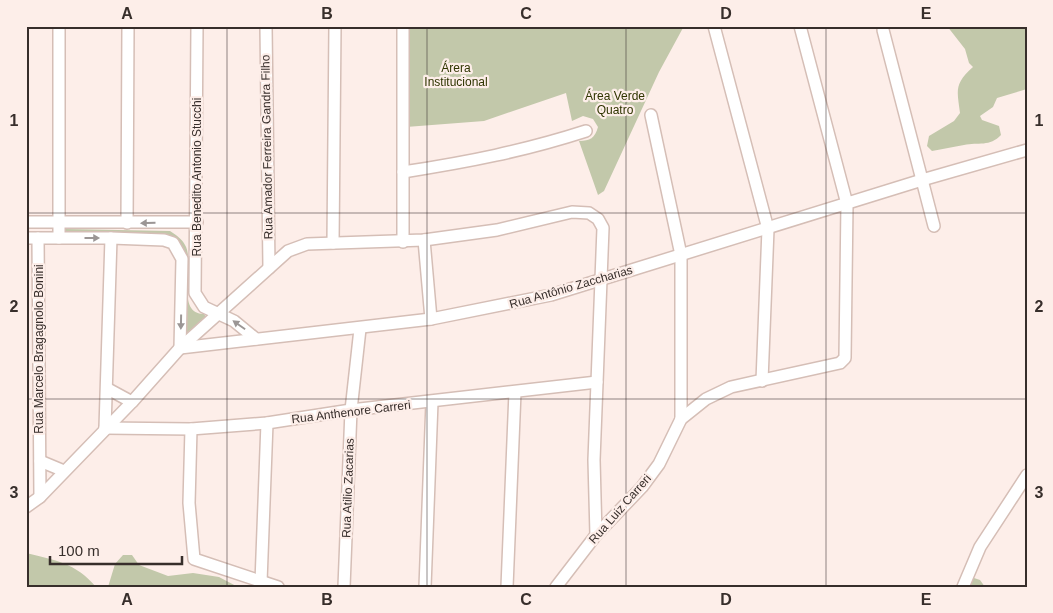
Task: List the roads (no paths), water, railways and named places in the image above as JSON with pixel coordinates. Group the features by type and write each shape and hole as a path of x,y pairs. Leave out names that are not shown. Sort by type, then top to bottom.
{"street":[{"path":"59,26 59,238"},
{"path":"127,223 128,26"},
{"name":"Rua Benedito Antonio Stucchi","path":"197,26 196,293 200,304 240,325 256,339"},
{"name":"Rua Amador Ferreira Gandra Filho","path":"266,26 269,268"},
{"path":"333,244 334,26"},
{"path":"403,26 403,242"},
{"path":"714,26 768,229 762,381"},
{"path":"800,26 847,204"},
{"path":"883,30 934,226"},
{"path":"651,115 681,255 681,419"},
{"path":"403,172 483,160 535,148 586,131"},
{"name":"Rua Antônio Zaccharias","path":"180,348 360,329 431,319 542,297 768,229 922,180 1027,150"},
{"name":"Rua Luiz Carreri","path":"556,587 596,535 642,487 658,464 681,419 717,392 843,359 847,204"},
{"path":"26,507 40,497 104,428 132,402 180,348 288,251 297,247 403,242 497,230 572,212 588,213 598,219 603,228 594,460 596,535"},
{"path":"26,222 197,222"},
{"path":"32,238 111,238 164,240 172,243 182,259 180,348"},
{"name":"Rua Marcelo Bragagnolo Bonini","path":"32,238 40,497"},
{"path":"104,428 108,388 111,238"},
{"path":"424,240 431,319"},
{"name":"Rua Atilio Zacarias","path":"344,587 351,410 360,329"},
{"name":"Rua Anthenore Carreri","path":"104,428 191,429 267,423 351,410 597,382"},
{"path":"108,388 132,402"},
{"path":"507,587 515,392"},
{"path":"425,587 432,402"},
{"path":"261,582 267,423"},
{"path":"191,429 189,503 192,554 198,562 278,587"},
{"path":"40,461 64,471"},
{"path":"963,587 980,547 1027,475"}],"park label":[{"name":"Árera Institucional","path":"456,75"},
{"name":"Área Verde Quatro","path":"615,103"}]}
